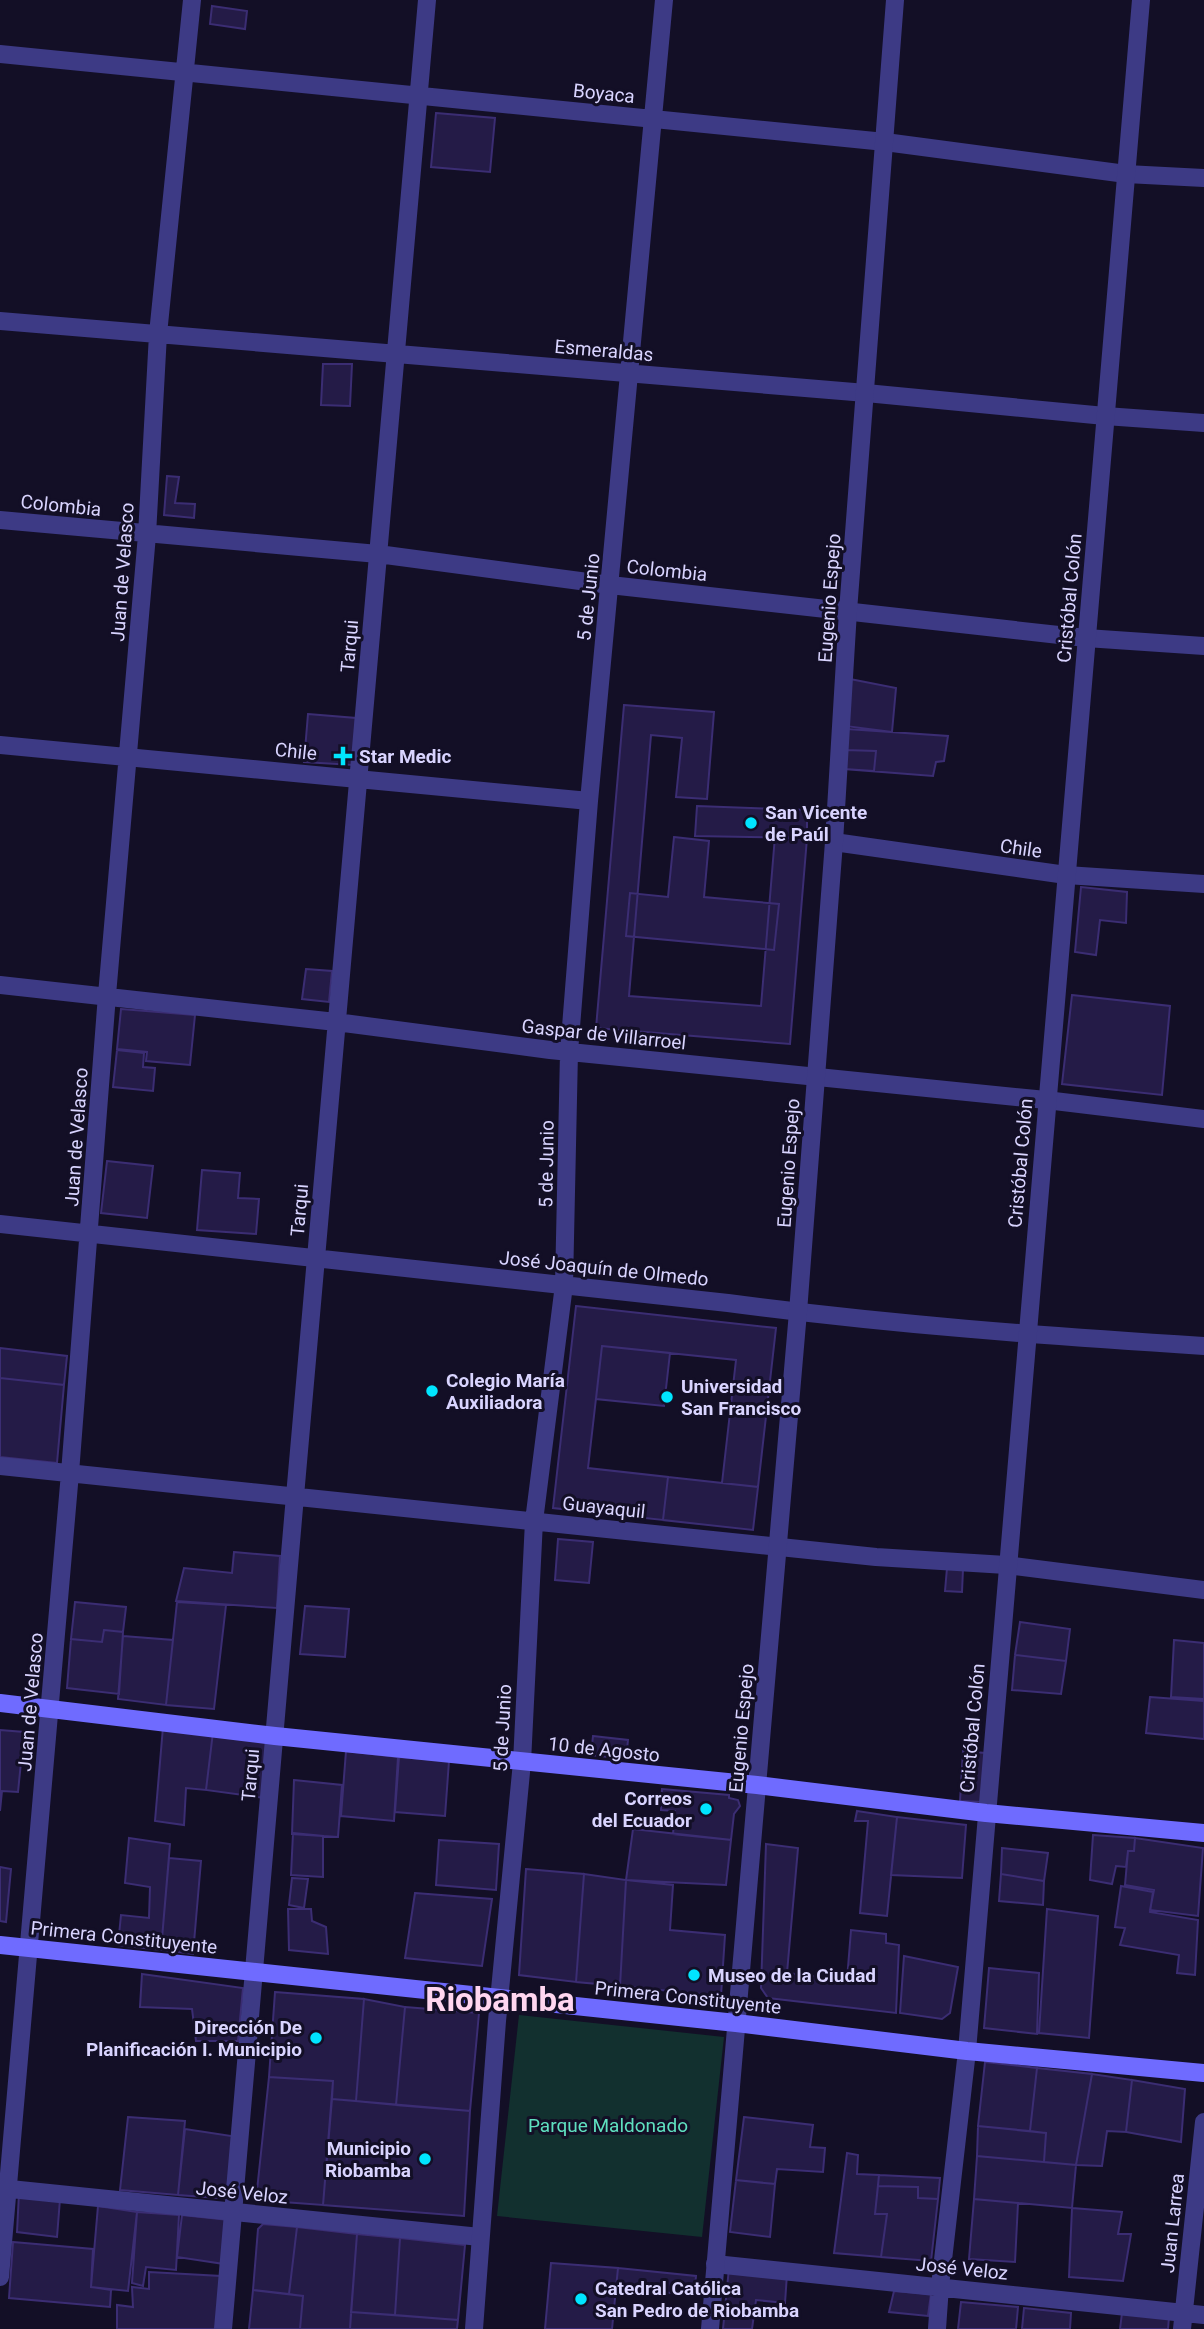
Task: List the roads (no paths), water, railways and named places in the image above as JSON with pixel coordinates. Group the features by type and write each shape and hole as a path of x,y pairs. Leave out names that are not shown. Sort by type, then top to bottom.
{"main road":[{"name":"10 de Agosto","path":"0,1703 275,1736 757,1785 986,1813 1204,1833"},
{"name":"Primera Constituyente","path":"0,1945 736,2023 967,2051 1204,2073"}],"street":[{"name":"Juan de Velasco","path":"0,2277 4,2189 50,1708 147,535 158,334 192,0"},
{"name":"Tarqui","path":"223,2329 427,0"},
{"name":"5 de Junio","path":"474,2329 499,1998 522,1762 534,1521 564,1285 569,1052 589,801 664,0"},
{"name":"Eugenio Espejo","path":"710,2329 798,1312 895,0"},
{"name":"Cristóbal Colón","path":"937,2329 967,2051 1006,1565 1141,0"},
{"name":"Boyaca","path":"0,54 885,142 1126,174 1204,178"},
{"name":"Esmeraldas","path":"0,321 1204,423"},
{"name":"Colombia","path":"0,520 378,554 610,585 1086,638 1204,646"},
{"name":"Chile","path":"0,745 589,801"},
{"name":"Chile","path":"834,842 1066,875 1204,884"},
{"name":"Gaspar de Villarroel","path":"0,985 107,995 569,1052 1046,1100 1204,1119"},
{"name":"José Joaquín de Olmedo","path":"0,1224 798,1312 1027,1335 1204,1346"},
{"name":"Guayaquil","path":"0,1466 876,1557 1006,1565 1204,1590"},
{"name":"Juan Larrea","path":"1183,2321 1204,2122"},
{"name":"José Veloz","path":"4,2189 480,2237"},
{"name":"José Veloz","path":"715,2264 940,2286 1183,2321 1204,2315"}],"place":[{"name":"Star Medic","path":"343,756"},
{"name":"San Vicente de Paúl","path":"751,823"},
{"name":"Colegio María Auxiliadora","path":"432,1391"},
{"name":"Universidad San Francisco","path":"667,1397"},
{"name":"Correos del Ecuador","path":"706,1809"},
{"name":"Museo de la Ciudad","path":"694,1975"},
{"name":"Dirección De Planificación I. Municipio","path":"316,2038"},
{"name":"Municipio Riobamba","path":"425,2159"},
{"name":"Catedral Católica San Pedro de Riobamba","path":"581,2299"}],"district":[{"name":"Riobamba","path":"500,1999"}],"park label":[{"name":"Parque Maldonado","path":"608,2125"}]}
